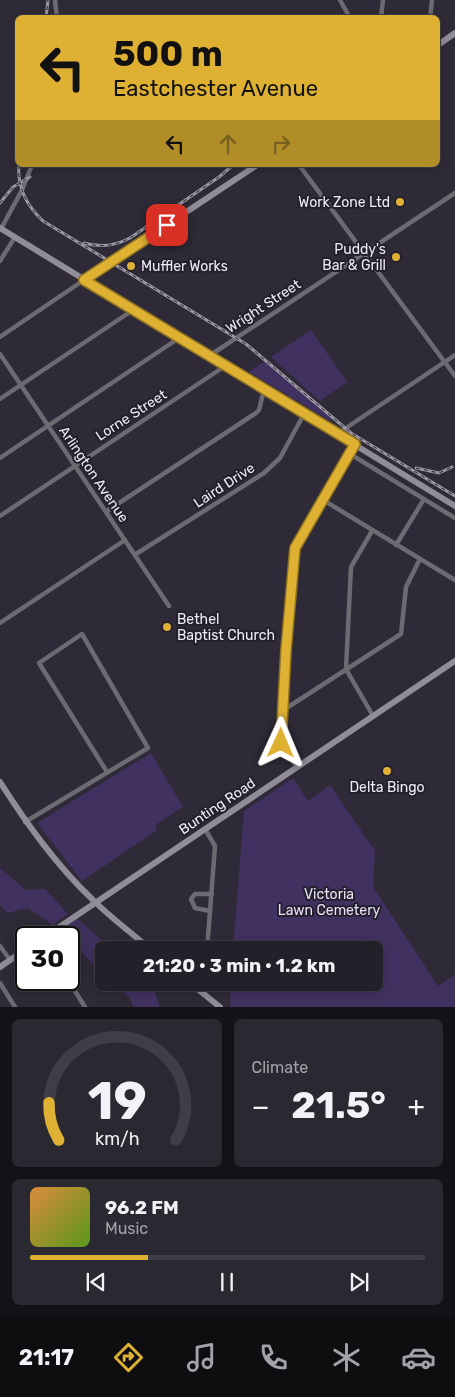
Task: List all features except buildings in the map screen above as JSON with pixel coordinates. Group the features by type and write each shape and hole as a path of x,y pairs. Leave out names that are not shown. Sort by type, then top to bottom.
{"street":[{"path":"56,0 57,15"},
{"path":"340,0 348,15"},
{"path":"381,15 383,0"},
{"path":"430,15 432,0"},
{"path":"440,44 455,33"},
{"path":"31,167 22,190 0,228 455,506"},
{"path":"0,337 254,167"},
{"path":"300,167 455,376"},
{"name":"Wright Street","path":"209,356 455,193"},
{"path":"0,261 15,237"},
{"path":"0,399 133,310"},
{"path":"0,458 179,338"},
{"name":"Arlington Avenue","path":"0,354 136,554 169,606"},
{"path":"338,434 455,355"},
{"name":"Lorne Street","path":"0,516 226,366"},
{"path":"107,512 256,414 259,410 264,390"},
{"name":"Laird Drive","path":"136,554 264,473 280,458 304,414"},
{"path":"296,767 281,743 295,548 355,444"},
{"path":"350,454 455,518"},
{"path":"396,545 427,489"},
{"path":"323,500 455,580"},
{"path":"372,530 351,567 346,669 373,716"},
{"path":"0,623 125,540"},
{"path":"282,711 401,634 406,587 420,559"},
{"path":"26,822 148,748 82,634 39,663 108,772"},
{"name":"Bunting Road","path":"60,926 94,901 455,661"},
{"path":"0,782 26,822 62,868 94,901 141,941"},
{"path":"204,829 216,846 208,941"},
{"path":"210,911 195,908 191,899 195,894 212,894"},
{"path":"0,946 10,960"},
{"path":"0,966 15,957"},
{"path":"0,983 15,1007"},
{"path":"75,991 85,1007"},
{"path":"200,991 220,1007"}],"green space":[{"path":"311,330 347,382 320,401 271,357"},
{"path":"266,361 332,419 330,421 249,372"},
{"path":"151,753 183,807 155,825 157,830 82,881 37,823"},
{"name":"Victoria Lawn Cemetery","path":"293,778 308,801 330,785 375,851 373,887 438,986 455,975 455,1007 230,1007 231,991 383,991 383,941 234,941 244,811"},
{"path":"0,868 26,890 45,889 68,914 53,925 28,908 7,913 0,905"},
{"path":"76,917 102,941 95,941 95,966 80,950 80,926 65,926"},
{"path":"122,991 155,991 160,1007 133,1007 130,998"}],"railway":[{"path":"46,15 48,0"},
{"path":"19,167 21,188 24,196 43,221 246,344 351,433 455,496"},
{"path":"84,243 108,245 130,238 231,167"},
{"path":"0,203 13,187 30,177"},
{"path":"416,468 439,473 452,467"}],"place":[{"name":"Work Zone Ltd","path":"400,202"},
{"name":"Puddy's Bar & Grill","path":"396,257"},
{"name":"Muffler Works","path":"131,266"},
{"name":"Bethel Baptist Church","path":"167,627"},
{"name":"Delta Bingo","path":"387,771"}],"route":[{"path":"167,225 84,280 355,444 295,548 286,650 281,743"}]}
